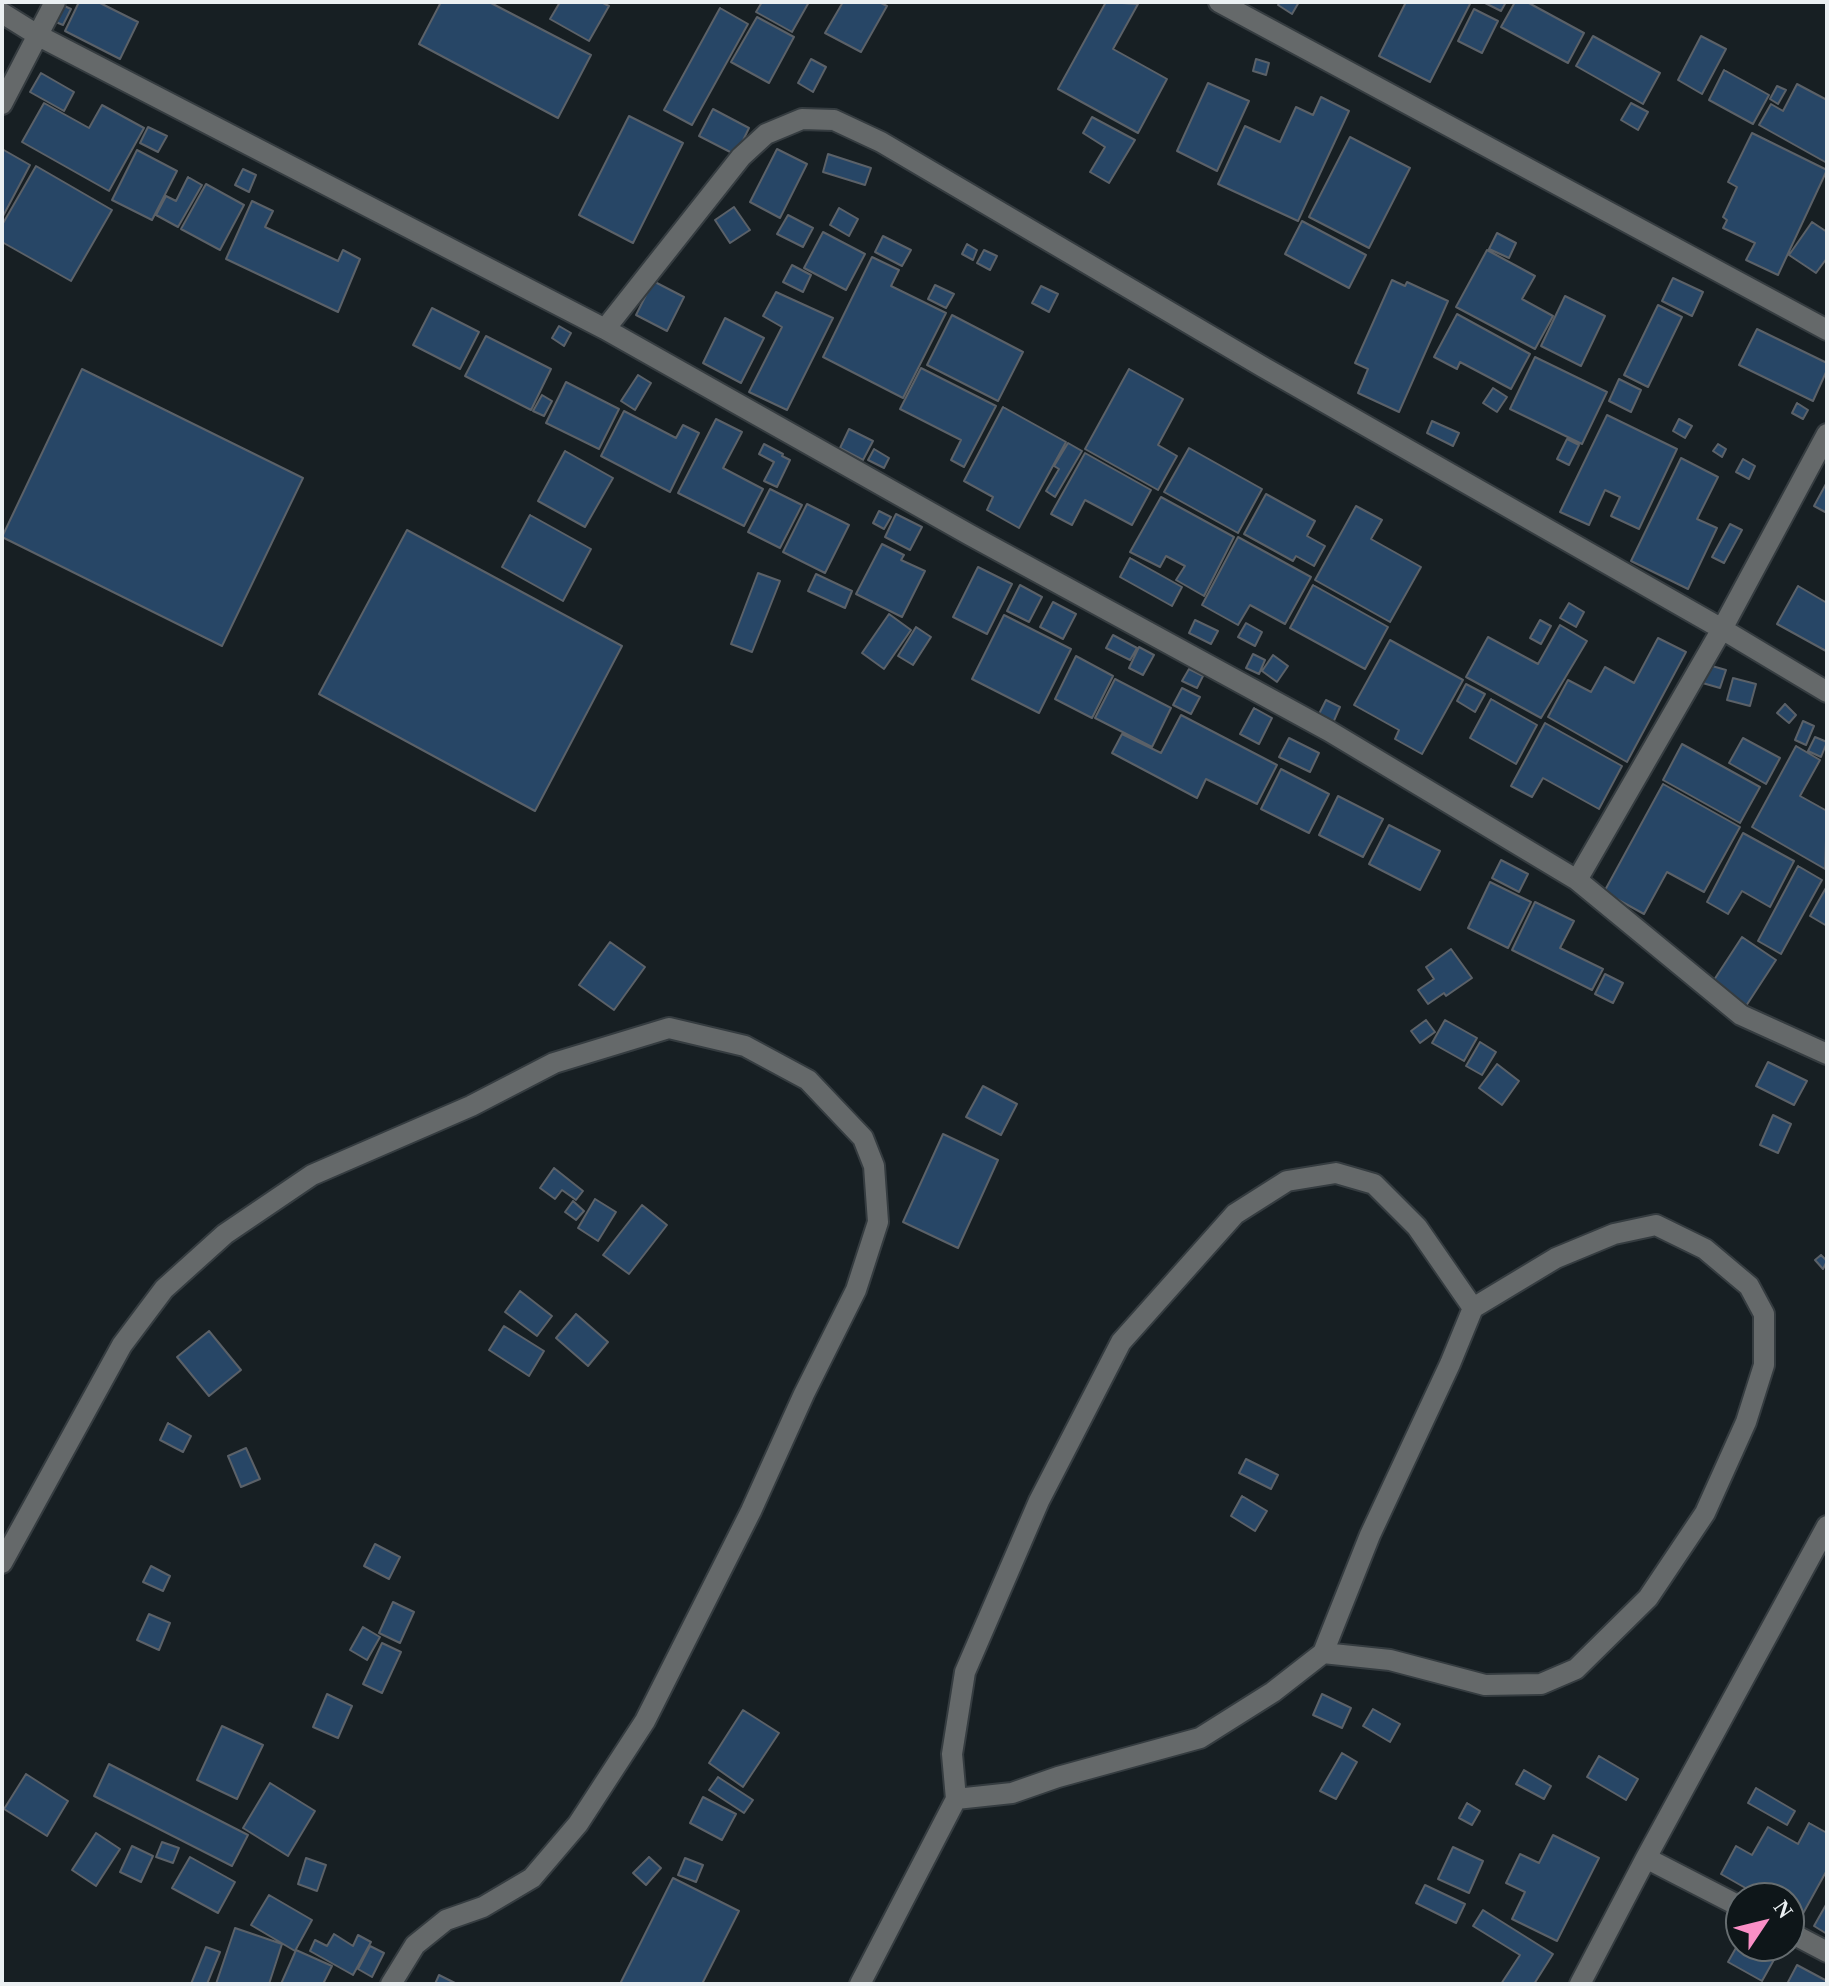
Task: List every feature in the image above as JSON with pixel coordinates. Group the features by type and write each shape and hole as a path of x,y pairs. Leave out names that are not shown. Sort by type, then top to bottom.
{"street":[{"path":"2,104 55,2"},
{"path":"1219,2 1827,330"},
{"path":"2,13 39,36 605,329 970,535 1329,731 1577,880 1741,1015 1827,1054"},
{"path":"605,329 741,157 766,134 802,119 834,120 881,142 1263,367 1827,692"},
{"path":"1577,880 1722,629 1827,434"},
{"path":"2,1563 122,1345 164,1289 225,1234 312,1175 471,1106 554,1063 669,1028 745,1046 808,1080 863,1138 874,1166 878,1222 856,1290 751,1511 645,1721 578,1824 532,1878 483,1907 446,1920 415,1945 391,1984"},
{"path":"860,1984 956,1799 952,1754 965,1672 1039,1501 1121,1342 1235,1214 1287,1181 1336,1173 1374,1184 1417,1227 1473,1308"},
{"path":"956,1799 1012,1793 1058,1777 1200,1738 1273,1692 1323,1653 1370,1535 1473,1308 1556,1258 1614,1234 1656,1225 1705,1249 1749,1286 1764,1314 1764,1365 1746,1422 1705,1513 1648,1598 1576,1669 1541,1684 1485,1685 1390,1660 1323,1653"},
{"path":"1580,1984 1827,1526"},
{"path":"1646,1858 1725,1899"},
{"path":"1805,1940 1827,1952"}],"building":[{"path":"79,2 98,2 138,22 120,59 65,31"},
{"path":"441,2 489,2 591,55 558,118 419,44"},
{"path":"560,2 601,2 609,6 589,41 550,19"},
{"path":"762,2 809,2 792,32 756,12"},
{"path":"843,2 879,2 887,6 861,52 825,33"},
{"path":"1106,2 1138,4 1113,49 1167,79 1138,133 1058,89"},
{"path":"1280,2 1299,2 1292,14 1278,5"},
{"path":"1406,2 1471,2 1430,82 1379,56"},
{"path":"1483,2 1506,2 1501,11"},
{"path":"1515,2 1527,2 1584,33 1568,63 1501,27"},
{"path":"60,4 71,9 63,25 51,20"},
{"path":"720,8 748,24 692,125 664,110"},
{"path":"1474,9 1498,21 1482,53 1458,41"},
{"path":"757,17 794,37 769,83 731,62"},
{"path":"1593,36 1660,73 1643,104 1576,66"},
{"path":"1701,36 1726,49 1702,94 1678,80"},
{"path":"811,59 826,67 813,92 798,83"},
{"path":"1256,59 1269,63 1266,75 1253,71"},
{"path":"1724,70 1769,95 1753,124 1709,100"},
{"path":"41,73 74,92 64,111 30,92"},
{"path":"1208,83 1249,101 1217,171 1177,151"},
{"path":"1797,84 1827,100 1827,163 1759,125 1771,104 1783,111"},
{"path":"1777,86 1786,90 1778,104 1770,99"},
{"path":"1321,97 1349,111 1298,221 1218,184 1245,126 1280,142 1296,107 1313,115"},
{"path":"44,103 89,128 102,105 144,128 109,191 22,142"},
{"path":"1631,103 1648,112 1638,130 1621,120"},
{"path":"713,109 749,128 736,155 699,136"},
{"path":"629,116 683,143 633,243 579,215"},
{"path":"1092,117 1135,140 1109,183 1090,172 1105,147 1083,133"},
{"path":"148,127 167,136 158,152 140,143"},
{"path":"1752,133 1827,170 1778,275 1746,260 1755,243 1723,228 1727,220 1723,217 1737,187 1728,182"},
{"path":"1350,137 1410,168 1369,248 1309,217"},
{"path":"2,149 30,165 2,218"},
{"path":"777,149 807,164 780,218 750,202"},
{"path":"137,150 177,171 152,220 112,200"},
{"path":"828,154 871,168 865,185 823,172"},
{"path":"36,166 112,210 71,281 2,242 2,225"},
{"path":"243,169 256,175 249,192 235,185"},
{"path":"188,177 202,185 178,227 156,215 166,196 176,201"},
{"path":"206,184 244,205 220,250 181,229"},
{"path":"252,201 273,211 265,227 338,261 343,250 360,259 338,312 226,259"},
{"path":"734,207 750,230 730,243 715,220"},
{"path":"839,208 858,219 849,236 830,225"},
{"path":"788,215 813,228 803,247 777,234"},
{"path":"1302,221 1366,255 1349,288 1285,254"},
{"path":"1812,222 1827,232 1827,258 1816,273 1789,255"},
{"path":"823,232 865,254 846,290 804,268"},
{"path":"1497,233 1516,243 1509,258 1489,249"},
{"path":"883,236 911,250 902,266 875,252"},
{"path":"967,244 977,250 973,260 962,254"},
{"path":"984,250 997,256 990,270 977,263"},
{"path":"1487,250 1535,276 1522,299 1553,316 1535,349 1456,307"},
{"path":"872,257 899,270 891,286 946,313 903,398 823,357"},
{"path":"792,265 811,275 803,292 783,282"},
{"path":"1673,278 1703,292 1692,316 1662,301"},
{"path":"1392,280 1405,286 1407,282 1448,301 1399,412 1358,393 1368,369 1355,363"},
{"path":"653,281 684,297 667,331 636,315"},
{"path":"935,285 954,294 946,308 928,299"},
{"path":"1041,286 1058,294 1049,312 1032,303"},
{"path":"776,292 833,318 787,410 749,392 782,327 763,316"},
{"path":"1565,296 1605,316 1581,366 1541,346"},
{"path":"1658,305 1682,317 1648,387 1624,375"},
{"path":"432,308 479,332 460,369 413,345"},
{"path":"1457,314 1530,354 1511,389 1460,362 1457,369 1434,357"},
{"path":"952,315 1023,352 998,401 927,365"},
{"path":"725,318 764,338 741,383 703,363"},
{"path":"559,326 571,333 564,346 552,338"},
{"path":"1757,329 1827,363 1827,370 1813,401 1739,365"},
{"path":"486,336 551,369 531,410 465,376"},
{"path":"1535,357 1607,392 1582,444 1510,409"},
{"path":"921,368 996,406 964,467 951,460 961,440 900,409"},
{"path":"82,369 303,478 222,646 2,537"},
{"path":"1129,369 1183,399 1158,445 1177,456 1158,490 1085,449"},
{"path":"638,375 651,383 635,410 621,401"},
{"path":"1619,379 1641,390 1631,412 1609,401"},
{"path":"566,382 619,409 599,449 546,423"},
{"path":"1493,388 1507,397 1497,412 1483,403"},
{"path":"542,395 552,401 544,416 533,411"},
{"path":"1797,403 1808,410 1803,419 1792,413"},
{"path":"1003,407 1066,442 1019,528 987,510 993,497 964,481"},
{"path":"624,411 676,438 683,425 699,433 670,492 601,456"},
{"path":"1607,415 1677,449 1639,529 1611,516 1620,497 1605,490 1589,525 1560,512"},
{"path":"716,419 742,432 723,468 763,489 744,526 678,493"},
{"path":"1679,419 1692,426 1685,438 1673,431"},
{"path":"1432,421 1459,433 1453,446 1427,433"},
{"path":"849,429 873,441 863,460 840,448"},
{"path":"1567,439 1579,445 1569,465 1557,459"},
{"path":"1068,443 1082,451 1055,497 1046,491 1059,469 1054,466"},
{"path":"764,444 790,460 777,487 764,481 774,462 759,454"},
{"path":"1718,444 1726,449 1722,457 1713,451"},
{"path":"1189,448 1262,489 1238,533 1164,492"},
{"path":"874,449 889,458 884,468 868,460"},
{"path":"565,451 613,478 585,527 538,501"},
{"path":"1085,453 1151,490 1132,525 1085,500 1072,525 1051,514"},
{"path":"1681,458 1718,477 1697,519 1717,528 1688,589 1631,561"},
{"path":"1743,459 1755,466 1749,479 1736,472"},
{"path":"1827,482 1827,513 1814,506"},
{"path":"770,489 802,505 780,548 748,532"},
{"path":"1266,494 1315,521 1307,536 1325,546 1314,566 1296,556 1293,561 1244,534"},
{"path":"1161,497 1234,537 1204,596 1176,580 1185,566 1166,556 1160,567 1130,552"},
{"path":"807,504 849,525 825,573 783,552"},
{"path":"1356,506 1382,520 1371,539 1421,567 1390,622 1315,580"},
{"path":"879,511 891,517 884,529 873,523"},
{"path":"896,514 922,527 910,550 885,537"},
{"path":"530,515 591,549 563,601 502,567"},
{"path":"1730,524 1742,530 1724,563 1712,557"},
{"path":"407,530 622,646 535,811 319,694"},
{"path":"1238,537 1311,577 1285,624 1250,605 1238,625 1202,605"},
{"path":"882,544 904,555 901,560 925,571 902,617 856,594"},
{"path":"1130,558 1182,587 1172,606 1120,577"},
{"path":"978,567 1012,584 987,634 953,617"},
{"path":"758,573 780,581 752,652 731,644"},
{"path":"816,574 852,591 845,608 808,591"},
{"path":"1020,585 1042,597 1029,622 1007,611"},
{"path":"1313,585 1388,627 1365,669 1290,628"},
{"path":"1798,586 1827,603 1826,651 1777,624"},
{"path":"1053,602 1076,614 1063,639 1040,627"},
{"path":"1569,603 1584,612 1576,627 1560,618"},
{"path":"889,614 911,630 884,669 862,653"},
{"path":"1004,615 1071,649 1039,713 972,679"},
{"path":"1195,620 1218,631 1211,644 1189,633"},
{"path":"1540,620 1551,626 1541,644 1530,638"},
{"path":"1246,623 1262,632 1255,646 1238,637"},
{"path":"1560,625 1587,641 1541,718 1466,677 1488,637 1538,664"},
{"path":"916,627 931,637 913,665 898,656"},
{"path":"1113,635 1137,648 1130,660 1106,648"},
{"path":"1658,638 1686,652 1627,762 1548,717 1568,680 1591,692 1605,667 1634,683"},
{"path":"1390,640 1463,680 1422,754 1395,739 1399,730 1354,705"},
{"path":"1139,647 1154,655 1143,675 1129,668"},
{"path":"1253,654 1265,660 1259,674 1246,668"},
{"path":"1273,655 1288,666 1277,682 1262,671"},
{"path":"1076,656 1113,676 1092,718 1055,699"},
{"path":"1705,664 1726,670 1720,688 1699,682"},
{"path":"1189,669 1203,676 1197,688 1182,681"},
{"path":"1733,678 1756,684 1750,706 1727,700"},
{"path":"1115,679 1171,708 1152,747 1095,718"},
{"path":"1466,684 1485,694 1475,712 1457,701"},
{"path":"1182,688 1200,697 1191,714 1173,705"},
{"path":"1491,699 1537,725 1516,764 1470,738"},
{"path":"1326,700 1340,707 1333,723 1318,716"},
{"path":"1785,704 1796,715 1789,723 1777,713"},
{"path":"1254,708 1272,718 1259,744 1240,734"},
{"path":"1181,715 1277,765 1257,804 1206,779 1197,798 1112,753 1122,734 1161,753"},
{"path":"1803,721 1814,726 1806,745 1795,740"},
{"path":"1545,723 1622,766 1599,809 1543,778 1532,797 1511,786"},
{"path":"1815,737 1827,742 1821,757 1808,751"},
{"path":"1289,738 1319,753 1310,772 1279,757"},
{"path":"1743,738 1780,758 1766,784 1729,763"},
{"path":"1682,744 1760,787 1740,823 1663,780"},
{"path":"1796,746 1820,760 1800,796 1827,811 1825,869 1752,827"},
{"path":"1281,769 1329,794 1309,833 1261,809"},
{"path":"1663,784 1740,827 1704,892 1667,872 1644,914 1604,892"},
{"path":"1338,796 1383,819 1363,857 1319,835"},
{"path":"1389,825 1440,851 1420,890 1369,864"},
{"path":"1743,833 1794,861 1770,907 1742,891 1728,914 1707,902"},
{"path":"1501,860 1528,874 1519,892 1492,878"},
{"path":"1798,866 1822,880 1781,954 1758,941"},
{"path":"1490,882 1531,902 1508,948 1468,928"},
{"path":"1827,886 1827,926 1810,916"},
{"path":"1535,902 1574,921 1560,948 1603,969 1592,990 1512,950"},
{"path":"1742,937 1776,960 1746,1006 1712,983"},
{"path":"610,942 645,967 614,1010 579,985"},
{"path":"1451,949 1472,978 1428,1004 1418,990 1434,979 1426,967"},
{"path":"1605,974 1623,983 1613,1003 1595,994"},
{"path":"1426,1020 1435,1032 1420,1043 1411,1031"},
{"path":"1445,1020 1477,1038 1464,1061 1432,1043"},
{"path":"1480,1042 1496,1052 1482,1075 1466,1066"},
{"path":"1768,1062 1807,1081 1794,1105 1756,1086"},
{"path":"1497,1064 1519,1081 1502,1105 1479,1088"},
{"path":"983,1086 1017,1104 1001,1135 966,1117"},
{"path":"1773,1115 1791,1124 1778,1153 1760,1145"},
{"path":"943,1134 998,1160 958,1248 903,1222"},
{"path":"554,1168 583,1191 576,1200 562,1190 555,1199 540,1188"},
{"path":"595,1199 616,1212 598,1241 578,1228"},
{"path":"573,1201 584,1211 576,1220 565,1212"},
{"path":"642,1205 667,1225 629,1274 603,1255"},
{"path":"1821,1255 1827,1261 1823,1269 1815,1260"},
{"path":"520,1291 552,1316 537,1336 505,1312"},
{"path":"576,1314 608,1342 588,1366 556,1338"},
{"path":"504,1326 544,1351 529,1376 489,1350"},
{"path":"209,1331 241,1370 209,1396 177,1357"},
{"path":"168,1423 191,1436 183,1452 160,1440"},
{"path":"246,1448 260,1479 241,1487 228,1456"},
{"path":"1246,1459 1278,1475 1271,1489 1239,1473"},
{"path":"1242,1496 1267,1511 1255,1531 1231,1516"},
{"path":"375,1544 400,1557 389,1579 364,1566"},
{"path":"151,1566 170,1576 163,1591 143,1582"},
{"path":"393,1602 414,1612 400,1643 379,1633"},
{"path":"149,1614 170,1623 159,1650 137,1640"},
{"path":"363,1627 380,1637 367,1660 350,1650"},
{"path":"382,1643 401,1652 382,1693 363,1684"},
{"path":"327,1694 352,1706 338,1738 313,1727"},
{"path":"1322,1694 1351,1708 1342,1728 1313,1715"},
{"path":"1373,1709 1400,1724 1390,1742 1363,1726"},
{"path":"743,1710 779,1733 743,1787 709,1763"},
{"path":"222,1726 263,1745 237,1799 197,1780"},
{"path":"1342,1753 1357,1762 1336,1799 1320,1791"},
{"path":"1599,1756 1638,1779 1626,1800 1587,1777"},
{"path":"109,1764 248,1835 232,1866 94,1796"},
{"path":"1524,1770 1551,1786 1544,1799 1516,1784"},
{"path":"26,1774 68,1801 47,1836 4,1809"},
{"path":"718,1777 753,1800 744,1813 709,1790"},
{"path":"270,1783 315,1811 288,1856 243,1828"},
{"path":"1756,1788 1795,1811 1787,1825 1748,1803"},
{"path":"703,1797 736,1814 722,1840 690,1823"},
{"path":"1467,1803 1480,1811 1472,1825 1459,1818"},
{"path":"1809,1823 1827,1833 1827,1870 1805,1910 1805,1882 1735,1882 1721,1874 1736,1846 1752,1855 1768,1827 1798,1844"},
{"path":"96,1833 120,1849 96,1886 72,1870"},
{"path":"1553,1835 1599,1858 1557,1941 1512,1919 1525,1892 1506,1883 1520,1854 1539,1863"},
{"path":"162,1842 179,1848 173,1863 156,1857"},
{"path":"132,1846 153,1856 141,1882 120,1872"},
{"path":"1453,1847 1483,1861 1469,1893 1438,1879"},
{"path":"190,1857 235,1882 218,1913 172,1888"},
{"path":"649,1857 661,1868 646,1885 633,1873"},
{"path":"306,1858 326,1865 317,1891 298,1884"},
{"path":"685,1858 703,1865 696,1882 678,1875"},
{"path":"673,1878 739,1911 702,1984 620,1984"},
{"path":"1425,1885 1465,1904 1456,1923 1416,1903"},
{"path":"269,1895 312,1920 295,1951 251,1925"},
{"path":"1827,1903 1827,1934 1814,1926"},
{"path":"1483,1910 1553,1954 1534,1984 1501,1984 1520,1955 1473,1926"},
{"path":"235,1928 282,1944 269,1984 216,1984"},
{"path":"334,1934 353,1946 358,1935 371,1942 353,1975 310,1951 315,1940 327,1946"},
{"path":"370,1946 384,1953 372,1977 358,1969"},
{"path":"206,1947 220,1952 207,1984 191,1984"},
{"path":"296,1950 332,1966 323,1984 281,1984"},
{"path":"1728,1962 1773,1962 1762,1981"},
{"path":"1797,1965 1827,1981 1827,1984 1787,1984"},
{"path":"439,1975 457,1984 435,1984"}]}
